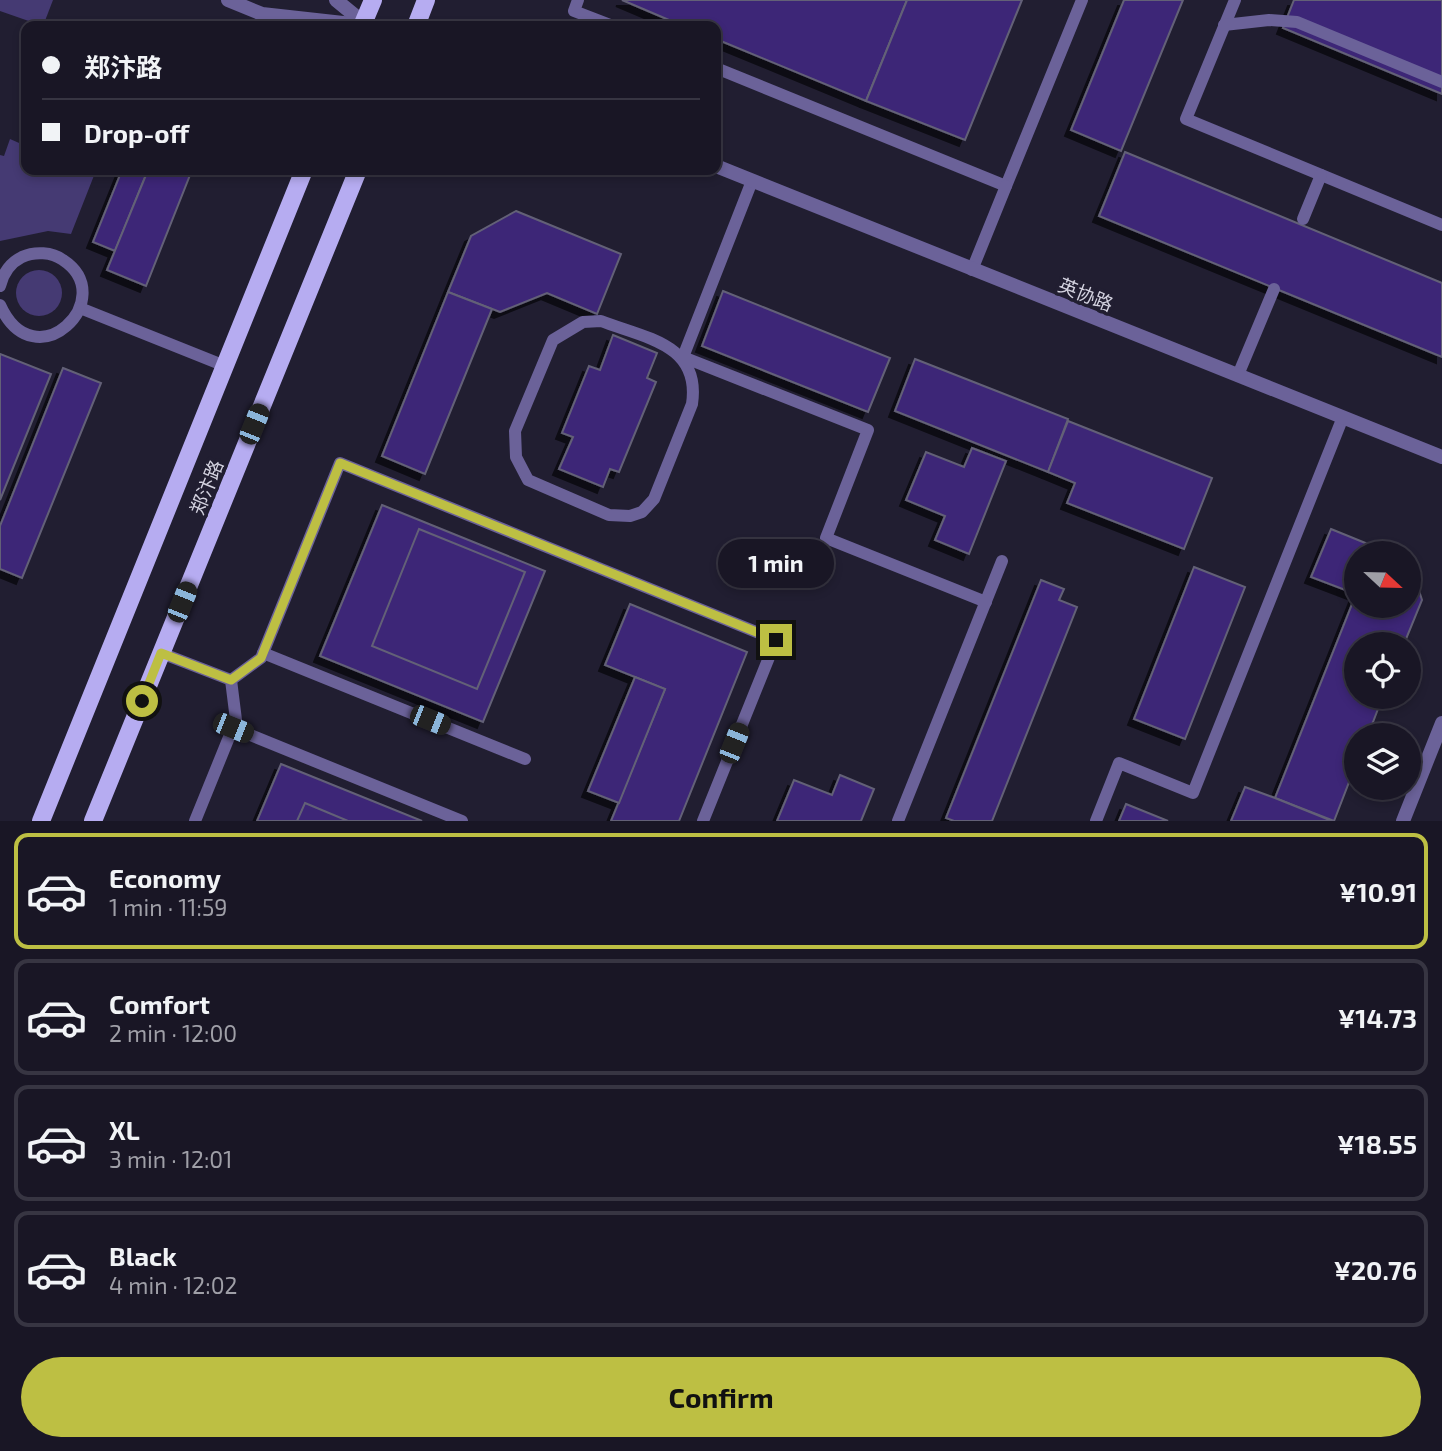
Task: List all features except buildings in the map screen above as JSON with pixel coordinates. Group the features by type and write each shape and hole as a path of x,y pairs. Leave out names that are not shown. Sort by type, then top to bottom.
{"main road":[{"path":"367,21 373,0"},
{"path":"418,21 426,0"},
{"name":"郑汴路","path":"40,821 302,175"},
{"name":"郑汴路","path":"93,821 356,175"}],"street":[{"path":"228,0 262,14 328,21"},
{"path":"336,0 361,21"},
{"name":"英协路","path":"721,168 1442,457"},
{"path":"1403,821 1442,723"}],"lane":[{"path":"578,0 574,10 601,21"},
{"path":"972,270 1082,0"},
{"path":"1235,0 1186,120 1442,225"},
{"path":"1224,25 1269,20 1297,22 1442,82"},
{"path":"721,70 1006,186"},
{"path":"1303,219 1321,175"},
{"path":"682,357 752,181"},
{"path":"0,305 14,328 37,337 62,331 72,323 80,308 82,288 78,277 62,259 49,254 21,257 1,280"},
{"path":"1238,375 1274,289"},
{"path":"80,308 225,366"},
{"path":"682,357 692,374 692,404 654,499 642,512 630,516 609,515 528,480 516,457 515,431 553,340 583,322 601,321 676,350 682,357 868,430 826,538 986,601"},
{"path":"1096,821 1119,763 1193,793 1343,417"},
{"path":"231,680 261,658 340,463 776,640 703,821"},
{"path":"898,821 1002,561"},
{"path":"161,653 231,680"},
{"path":"263,653 525,759"},
{"path":"195,821 236,720 231,680"},
{"path":"233,728 463,821"}],"shaded area":[{"path":"0,0 53,0 45,21 29,21 0,11"},
{"path":"10,139 21,144 21,175 94,175 71,234 48,231 0,241 0,155 4,156"},
{"path":"39,270 55,277 62,293 55,309 39,316 23,309 16,293 23,277"}],"route":[{"path":"142,701 161,653 231,680 261,658 340,463 776,640"}]}
